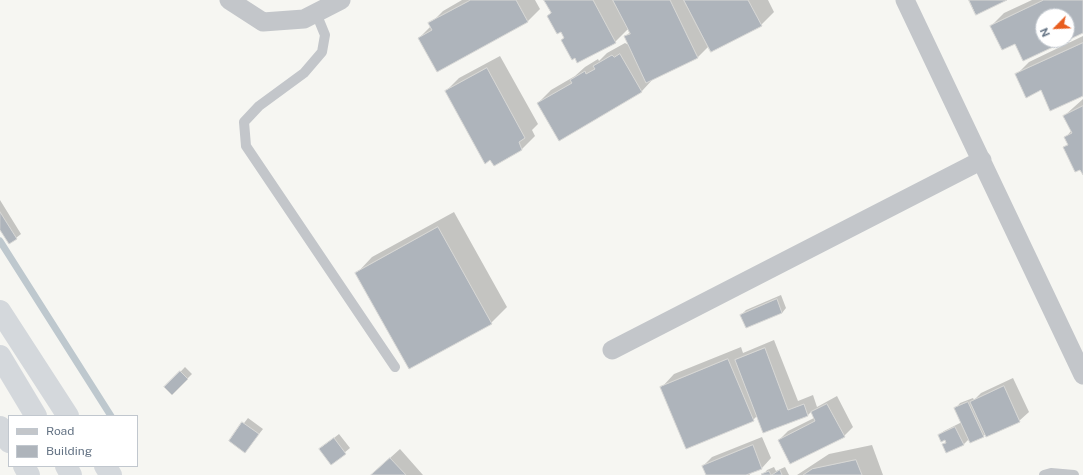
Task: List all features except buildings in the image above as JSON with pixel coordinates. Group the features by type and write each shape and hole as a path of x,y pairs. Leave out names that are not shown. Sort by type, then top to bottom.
{"highway":[{"path":"0,311 67,415"},
{"path":"0,356 35,415"},
{"path":"0,428 8,440"}],"street":[{"path":"229,0 263,22 304,19 341,0"},
{"path":"905,0 1083,375"},
{"path":"612,350 982,160"}],"lane":[{"path":"316,13 325,35 322,52 304,73 259,106 244,122 246,146 395,366"},
{"path":"1044,475 1051,473 1074,475"}],"waterway":[{"path":"0,241 110,415"}]}
